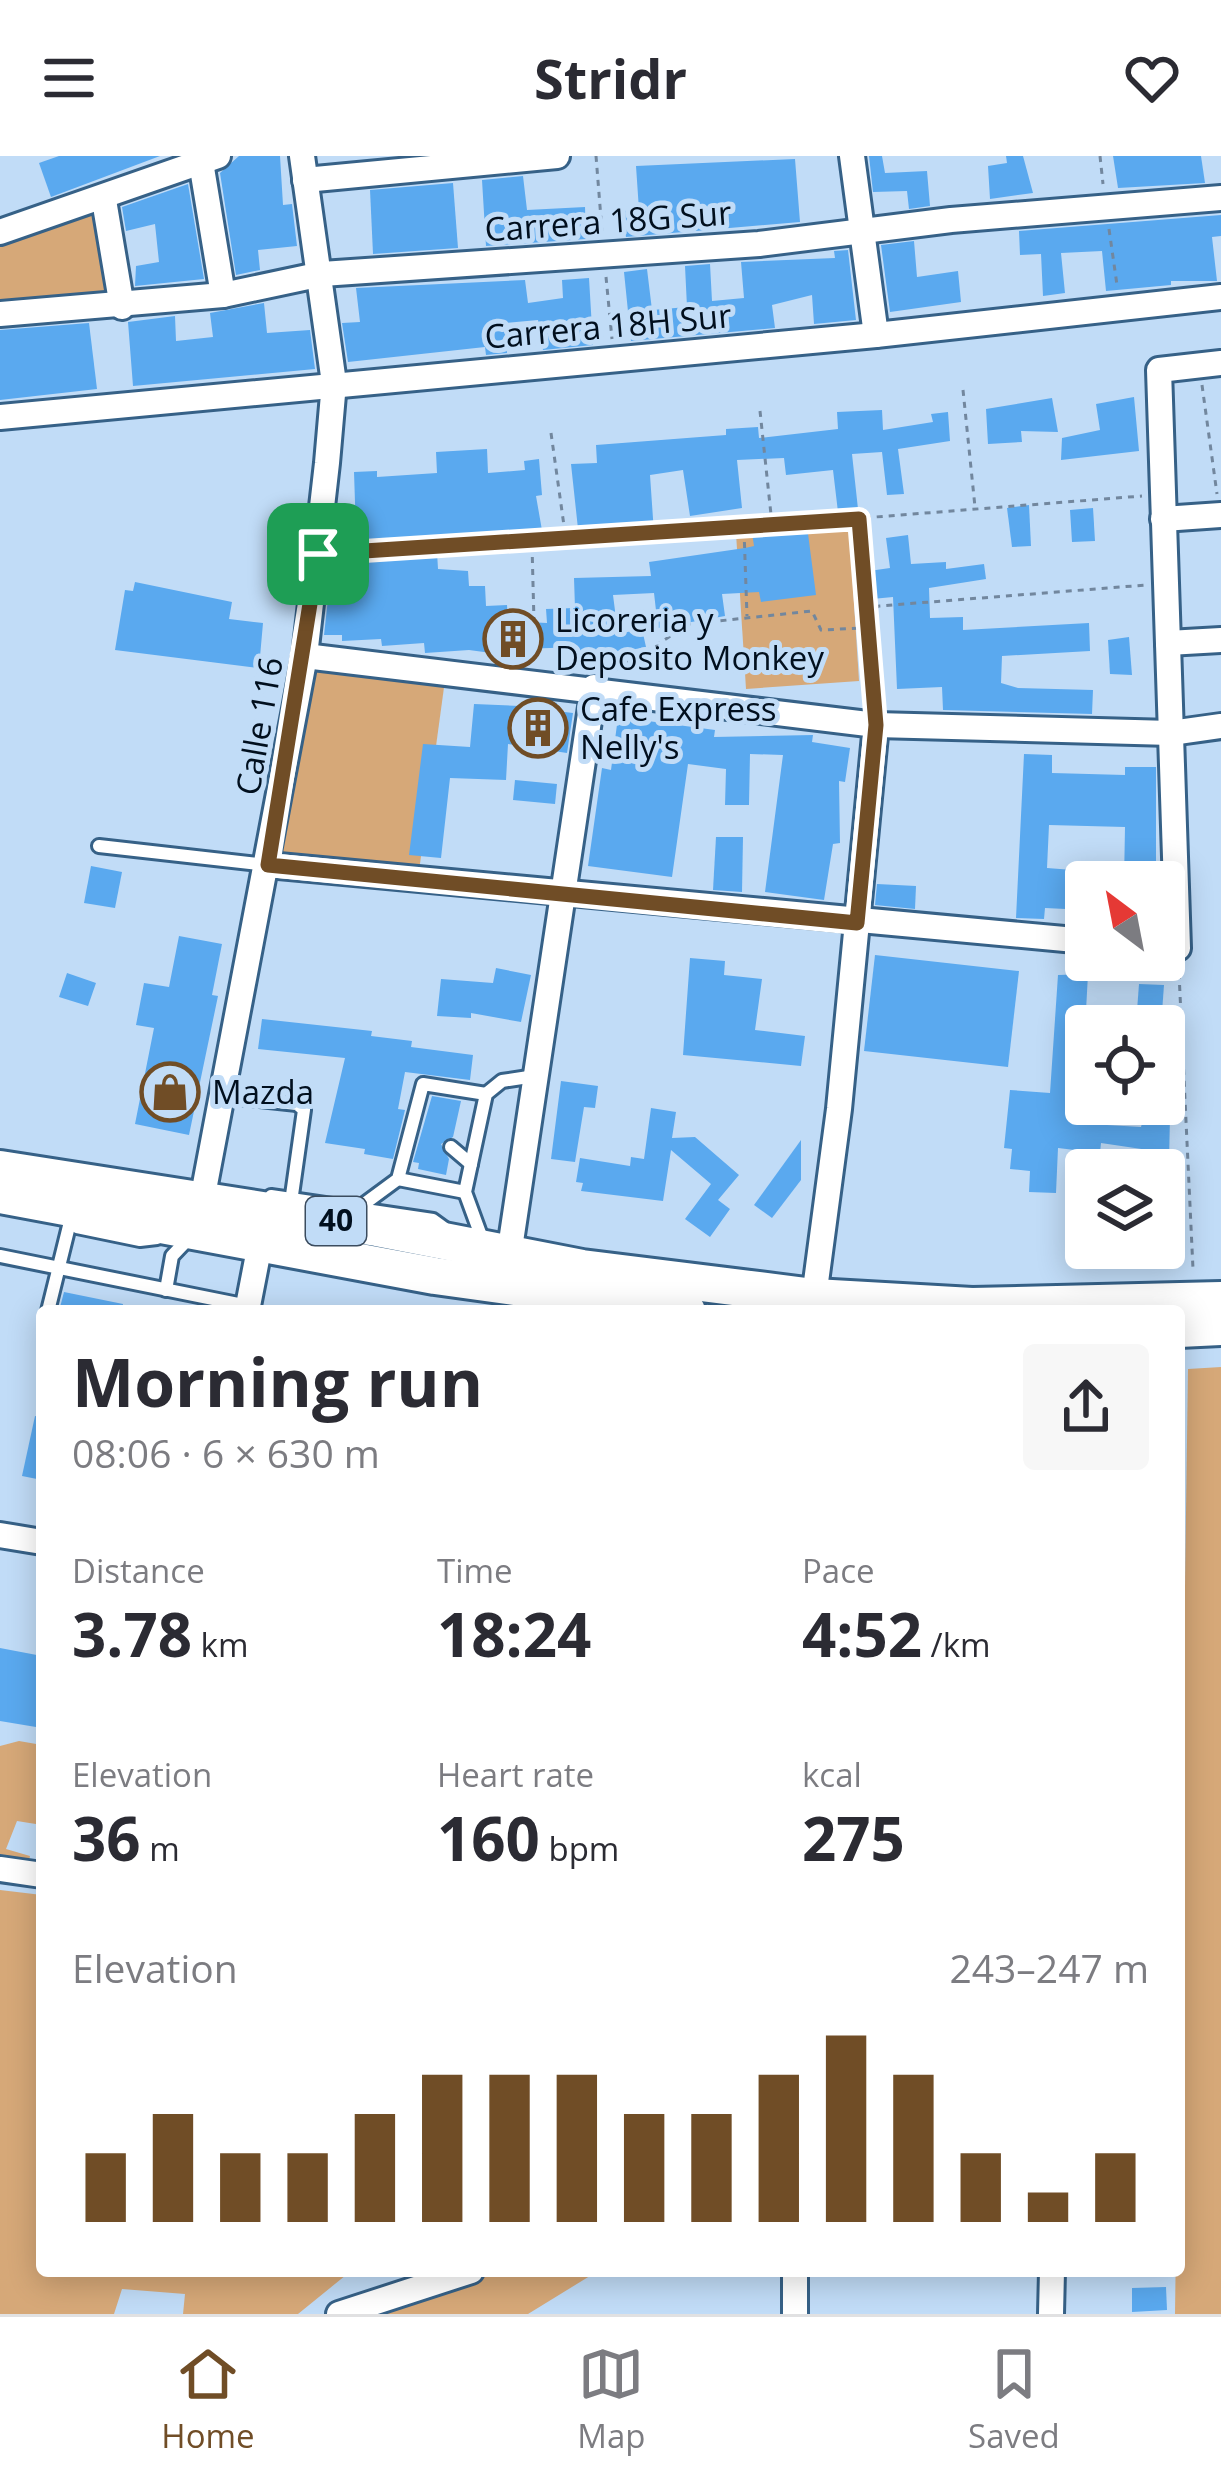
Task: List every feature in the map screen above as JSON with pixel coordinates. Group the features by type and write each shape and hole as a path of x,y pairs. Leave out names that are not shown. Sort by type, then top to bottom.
{"main road":[{"name":"40","path":"0,1168 200,1216 260,1244 634,1305"},
{"name":"40","path":"0,1196 488,1251 814,1297 954,1305"},
{"name":"40","path":"1198,1310 1221,1327"}],"street":[{"path":"303,168 557,156"},
{"path":"852,156 876,335"},
{"path":"0,232 104,200 209,159 223,295"},
{"name":"Calle 116","path":"200,1216 268,865 318,554 334,383 322,274 303,168"},
{"name":"Carrera 18G Sur","path":"0,314 223,295 322,274 759,244 862,230 1221,198"},
{"path":"104,200 122,307"},
{"name":"Carrera 18H Sur","path":"0,417 876,335 1221,297"},
{"path":"1171,861 1159,370 1210,364"},
{"path":"1163,507 1221,515"},
{"path":"1168,643 1221,640"},
{"path":"304,656 594,687 876,725 1171,733 1221,726"},
{"path":"488,1251 535,1076 594,687"},
{"path":"814,1297 876,725"},
{"path":"268,865 857,923 1065,938"},
{"path":"249,1305 260,1244"},
{"path":"0,1535 36,1541"},
{"path":"0,1869 36,1874"},
{"path":"339,2314 453,2277"},
{"path":"795,2277 795,2314"},
{"path":"1051,2314 1052,2277"}],"lane":[{"path":"99,846 268,865"},
{"path":"488,1251 465,1192 486,1094 502,1082 535,1076"},
{"path":"360,1207 398,1179 423,1084 486,1094"},
{"path":"220,1096 297,1104 304,1110 292,1195"},
{"path":"406,1148 423,1141"},
{"path":"451,1147 471,1164"},
{"path":"398,1179 465,1192"},
{"path":"50,1222 140,1240 200,1216 292,1195 434,1220 488,1251"},
{"path":"0,1196 30,1218"},
{"path":"166,1289 172,1256 200,1216"},
{"path":"49,1305 68,1226"},
{"path":"0,1256 235,1305"},
{"path":"190,1305 191,1295"}],"path":[{"path":"1100,156 1120,308"},
{"path":"1210,364 1221,515"},
{"path":"963,390 975,509"},
{"path":"760,411 772,525"},
{"path":"551,433 566,542"},
{"path":"318,554 566,542 975,509 1163,507"},
{"path":"859,519 876,725"},
{"path":"744,528 747,618"},
{"path":"532,544 536,681"},
{"path":"594,687 630,658 690,624 812,611 821,630 841,632 864,628 867,616 879,606 1166,583"},
{"path":"1174,981 1198,1310"}],"shaded area":[{"path":"103,210 111,290 0,302 0,242"},
{"path":"849,525 859,681 746,689 736,533"},
{"path":"311,670 445,680 419,871 278,852"},
{"path":"1221,1367 1221,2314 1175,2314 1176,2277 1185,2277 1188,1369"},
{"path":"19,1741 36,1744 36,1824 17,1821 6,1849 30,1856 27,1870 0,1864 0,1746"},
{"path":"0,1890 36,1894 36,2277 344,2277 298,2314 183,2314 185,2294 122,2289 114,2314 0,2314"},
{"path":"476,2277 588,2277 528,2314 352,2314 457,2289"}],"building":[{"path":"59,156 160,156 51,197 39,163"},
{"path":"239,156 280,156 283,205 292,204 297,246 258,250 260,270 236,275 220,173"},
{"path":"869,156 882,156 885,173 927,171 930,206 909,209 907,191 873,192"},
{"path":"1006,156 1023,156 1033,193 990,199 988,166 1007,163"},
{"path":"1113,156 1201,156 1205,183 1118,188"},
{"path":"795,159 800,222 626,237 621,211 639,210 636,166"},
{"path":"523,176 527,210 585,207 586,239 486,246 482,180"},
{"path":"453,183 458,248 373,254 370,190"},
{"path":"188,184 204,279 135,286 136,266 159,262 155,224 126,231 122,207"},
{"path":"1221,215 1221,236 1212,237 1217,281 1171,281 1171,285 1106,291 1102,251 1061,253 1065,293 1043,296 1041,254 1020,255 1019,231"},
{"path":"914,241 917,277 958,271 961,302 890,312 881,245"},
{"path":"848,250 856,320 814,324 812,295 772,305 775,328 631,341 624,272 647,269 652,310 687,307 685,266 710,264 712,301 744,298 741,262 835,258 834,251"},
{"path":"589,278 593,345 543,350 538,320 505,323 507,353 486,355 485,347 348,362 342,323 360,322 356,288 525,280 528,303 563,298 562,280"},
{"path":"264,303 267,333 310,330 315,369 133,386 128,322 175,316 176,341 213,337 210,313"},
{"path":"89,323 97,389 0,400 0,330"},
{"path":"1134,397 1139,451 1061,460 1062,438 1100,430 1096,404"},
{"path":"1052,398 1058,432 1021,431 1022,442 988,444 986,409"},
{"path":"882,410 883,430 933,422 931,414 948,412 950,441 898,449 904,494 887,495 882,452 852,454 858,509 838,512 833,470 786,475 784,458 737,460 742,508 690,516 683,470 650,475 654,533 579,538 571,464 597,463 596,445 726,435 726,429 758,427 759,438 838,429 837,412"},
{"path":"487,449 488,473 525,470 524,461 539,459 542,495 536,496 543,536 511,541 509,531 436,535 438,569 468,571 469,586 485,586 486,606 507,605 508,621 547,623 546,609 575,608 574,578 651,576 649,562 754,546 752,533 807,526 816,595 761,602 759,592 722,594 725,616 658,628 654,593 613,595 618,634 642,629 646,647 600,656 604,668 586,673 579,647 521,649 521,657 469,650 425,653 424,643 382,646 381,639 342,641 342,635 324,635 332,563 357,563 354,472 377,471 377,477 437,473 436,452"},
{"path":"1029,505 1031,546 1012,547 1007,508"},
{"path":"1093,508 1095,541 1072,542 1070,510"},
{"path":"908,535 911,564 946,562 946,569 984,564 986,579 929,588 930,618 963,617 963,630 1089,623 1090,651 1002,656 1001,683 1018,688 1093,690 1092,714 943,710 942,687 897,689 893,597 872,599 869,571 890,568 886,538"},
{"path":"135,582 232,602 229,619 263,623 259,668 115,650 125,590 133,591"},
{"path":"1129,637 1132,675 1110,674 1108,640"},
{"path":"541,701 557,703 556,711 573,713 567,753 508,744 506,780 450,778 441,858 409,855 423,744 470,747 474,704 541,707"},
{"path":"618,717 715,730 714,737 813,735 812,742 850,748 845,782 839,781 840,843 833,844 824,900 765,892 783,755 750,754 749,805 725,805 726,769 688,764 672,877 588,866 602,768 611,770"},
{"path":"1024,754 1052,755 1052,773 1125,775 1125,767 1156,767 1156,861 1124,861 1125,827 1049,825 1047,868 1065,869 1065,909 1045,908 1044,919 1016,918"},
{"path":"515,780 557,784 555,804 513,800"},
{"path":"716,837 743,837 742,892 713,890"},
{"path":"91,866 122,872 115,908 84,903"},
{"path":"877,884 916,886 915,909 875,905"},
{"path":"179,936 222,944 212,995 218,996 189,1135 135,1124 154,1028 136,1025 144,983 169,987"},
{"path":"875,955 1019,971 1008,1067 864,1051"},
{"path":"690,958 725,961 724,975 762,979 755,1030 805,1036 801,1066 683,1055"},
{"path":"496,968 531,975 521,1022 471,1013 471,1018 437,1016 441,979 493,983"},
{"path":"67,973 96,983 88,1006 59,997"},
{"path":"1058,975 1065,975 1065,981 1088,981 1086,1005 1065,1005 1065,1125 1170,1125 1169,1149 1101,1143 1100,1149 1058,1148 1056,1193 1029,1192 1030,1171 1010,1169 1012,1149 1004,1148 1010,1090 1050,1093"},
{"path":"1139,984 1164,985 1163,1005 1137,1005"},
{"path":"262,1019 372,1031 371,1036 412,1041 411,1047 473,1055 470,1080 405,1072 398,1109 405,1110 393,1159 325,1143 345,1058 258,1049"},
{"path":"561,1081 598,1086 595,1108 584,1107 575,1162 551,1159"},
{"path":"432,1096 461,1101 453,1137 441,1144 449,1159 446,1175 418,1169 419,1163 413,1162"},
{"path":"651,1108 676,1112 672,1138 695,1137 739,1175 718,1200 730,1209 710,1237 685,1219 711,1184 671,1150 663,1201 581,1191 583,1183 576,1182 580,1158 630,1166 631,1157 644,1159"},
{"path":"801,1140 801,1180 772,1218 754,1205"},
{"path":"64,1292 123,1304 123,1305 61,1305"},
{"path":"35,1416 36,1416 36,1479 22,1476"},
{"path":"0,1648 36,1655 36,1727 0,1721"},
{"path":"1166,2287 1167,2310 1132,2312 1132,2288"}],"place":[{"name":"Licoreria y Deposito Monkey","path":"513,639"},
{"name":"Cafe Express Nelly's","path":"538,728"},
{"name":"Mazda","path":"170,1092"}],"route":[{"path":"859,519 876,725 857,923 268,865 318,554 532,544 859,519"}]}
